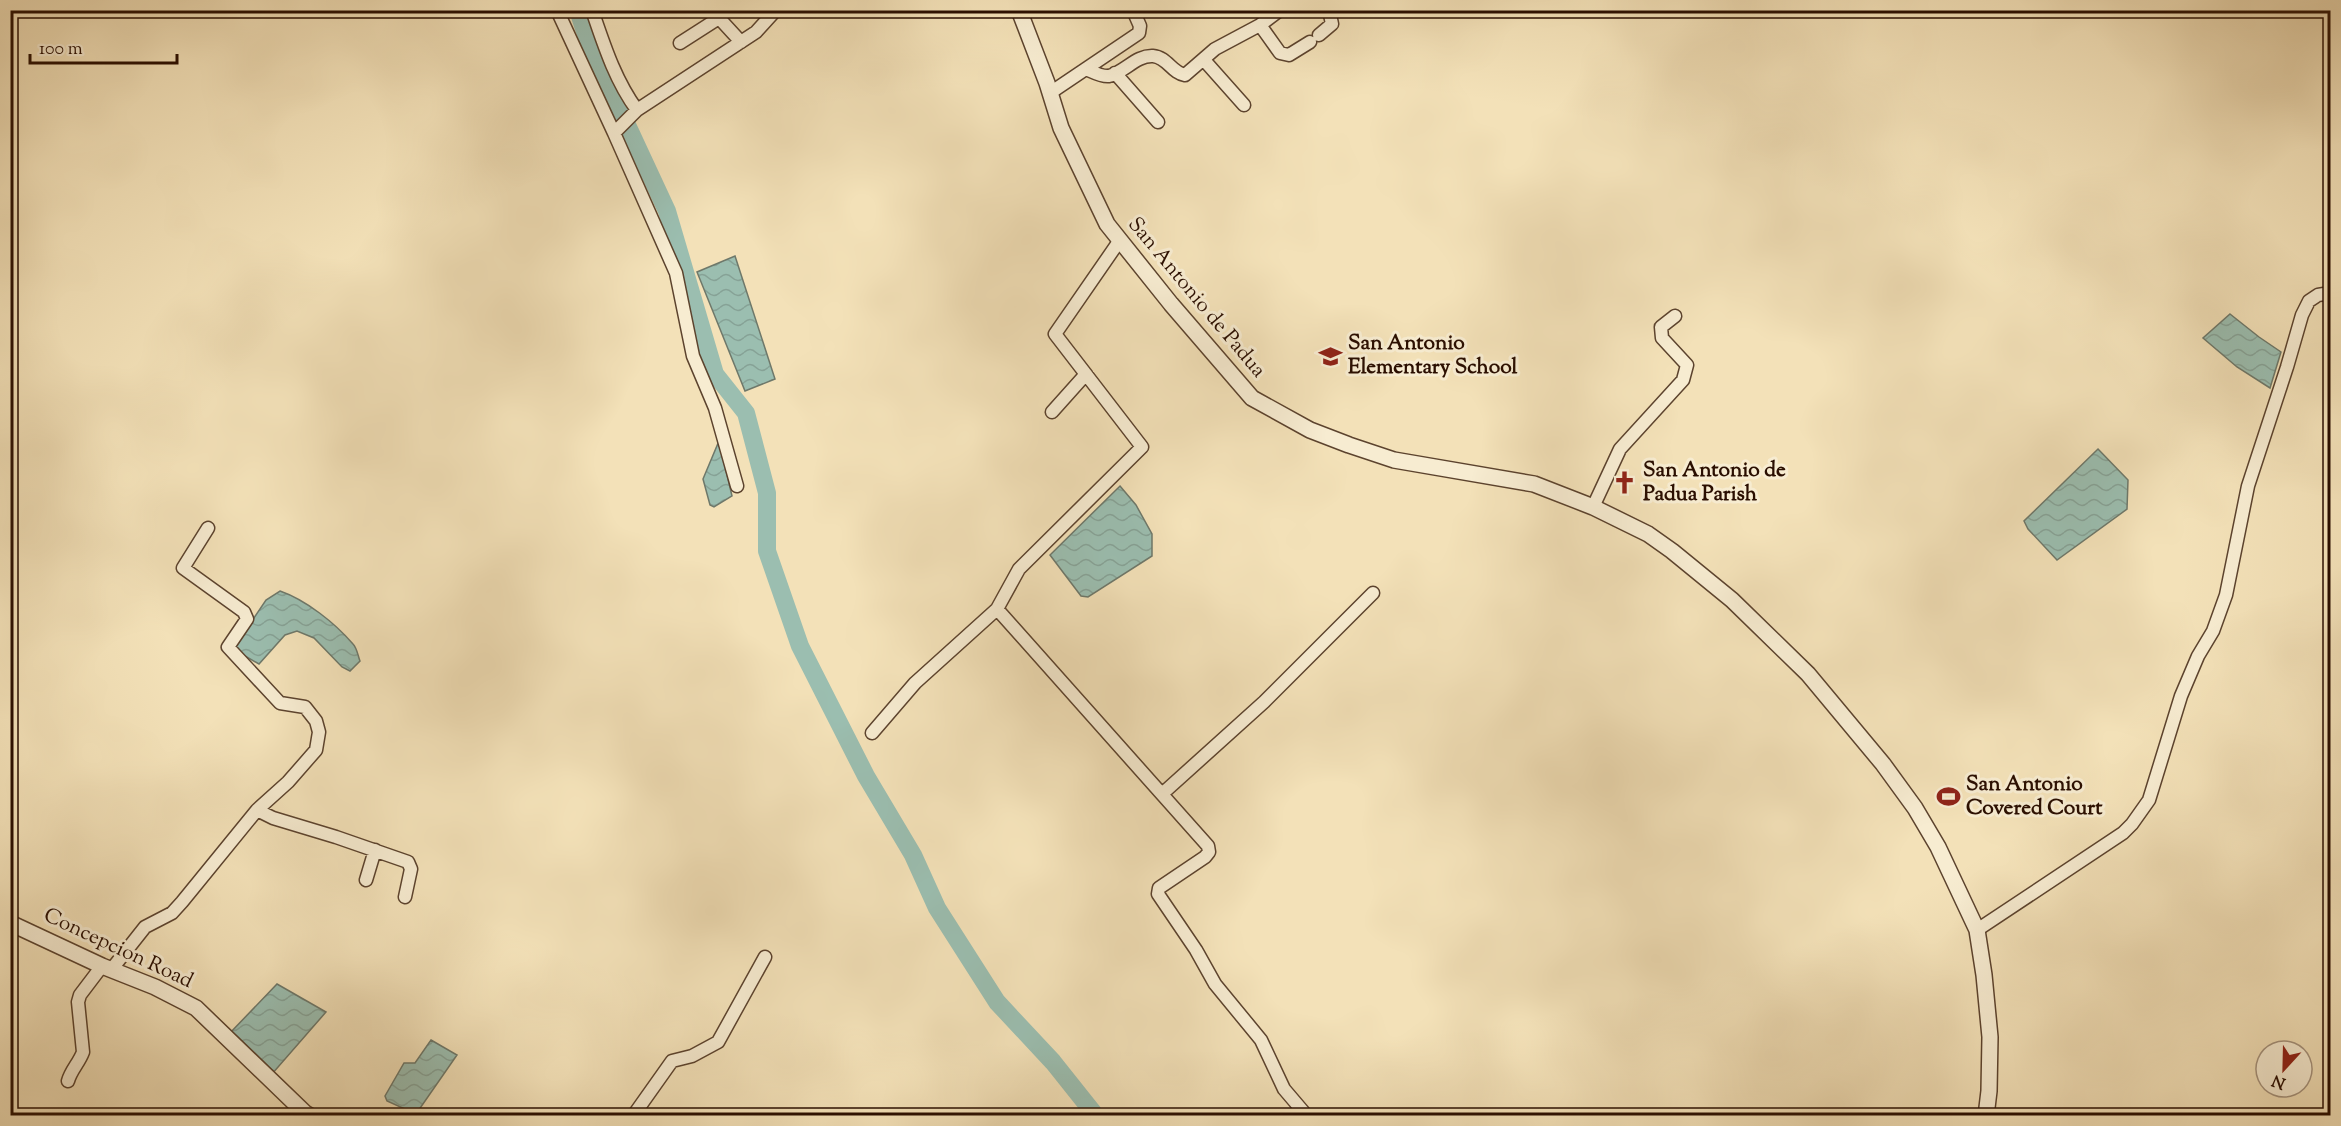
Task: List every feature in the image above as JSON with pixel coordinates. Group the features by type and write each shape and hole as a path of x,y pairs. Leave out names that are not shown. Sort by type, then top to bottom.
{"street":[{"path":"557,10 616,131 676,273 693,356 715,408 736,486"},
{"path":"592,10 608,57 634,114"},
{"path":"616,131 634,114 756,32 776,10"},
{"name":"San Antonio de Padua","path":"1019,10 1050,93 1060,128 1107,224 1171,304 1252,398 1310,430 1394,460 1534,484 1593,507 1648,534 1732,600 1808,674 1883,764 1915,808 1938,847 1977,930 1990,1037 1986,1116"},
{"path":"1050,93 1139,33 1140,26 1132,10"},
{"path":"1086,69 1110,76 1145,57 1156,56 1164,60 1178,74 1185,75 1215,49 1260,25 1280,10"},
{"path":"1260,25 1284,55 1288,55 1314,39 1332,24 1329,10"},
{"path":"680,43 718,18 741,42"},
{"path":"1204,60 1244,105"},
{"path":"1115,73 1158,122"},
{"path":"872,733 915,683 998,609 1018,568 1142,447 1055,334 1120,240"},
{"path":"1977,930 2123,833 2150,800 2181,696 2198,656 2213,631 2226,595 2248,486 2287,367 2301,315 2309,302 2318,295 2331,293"},
{"path":"1593,507 1620,449 1683,380 1688,364 1662,338 1661,327 1675,316"},
{"path":"1052,412 1086,374"},
{"path":"68,1081 83,1052 78,1002 80,995 145,927 172,913 257,810 288,782 316,750 319,732 316,721 305,707 280,703 228,647 247,619 244,612 184,570 184,564 208,528"},
{"path":"1162,794 1264,702 1373,593"},
{"path":"998,609 1208,846 1209,852 1159,888 1160,900 1196,950 1215,984 1261,1040 1284,1089 1307,1116"},
{"path":"257,810 273,818 375,850 410,865 405,897"},
{"path":"366,880 375,850"},
{"name":"Concepcion Road","path":"10,923 106,968 155,987 196,1008 310,1116"},
{"path":"633,1116 672,1061 692,1056 718,1042 765,957"}],"water":[{"path":"735,256 775,379 745,391 697,272"},
{"path":"2230,314 2281,352 2270,388 2237,367 2203,338"},
{"path":"719,441 732,496 714,507 710,505 703,479"},
{"path":"2098,449 2128,480 2127,509 2057,560 2028,529 2024,521"},
{"path":"1120,486 1136,505 1152,534 1152,556 1088,597 1081,596 1050,555"},
{"path":"280,591 310,606 346,636 354,646 360,661 350,671 342,667 314,638 297,631 285,635 259,664 233,649 266,600"},
{"path":"277,984 326,1012 272,1074 229,1034"},
{"path":"431,1040 457,1055 416,1114 387,1101 385,1096 404,1063 415,1063"}],"waterway":[{"path":"578,10 588,41 667,211 715,374 746,413 767,493 767,551 800,646 866,776 913,855 937,908 997,1002 1053,1062 1096,1116"}],"place":[{"name":"San Antonio Elementary School","path":"1330,356"},
{"name":"San Antonio de Padua Parish","path":"1625,483"},
{"name":"San Antonio Covered Court","path":"1948,797"}]}
